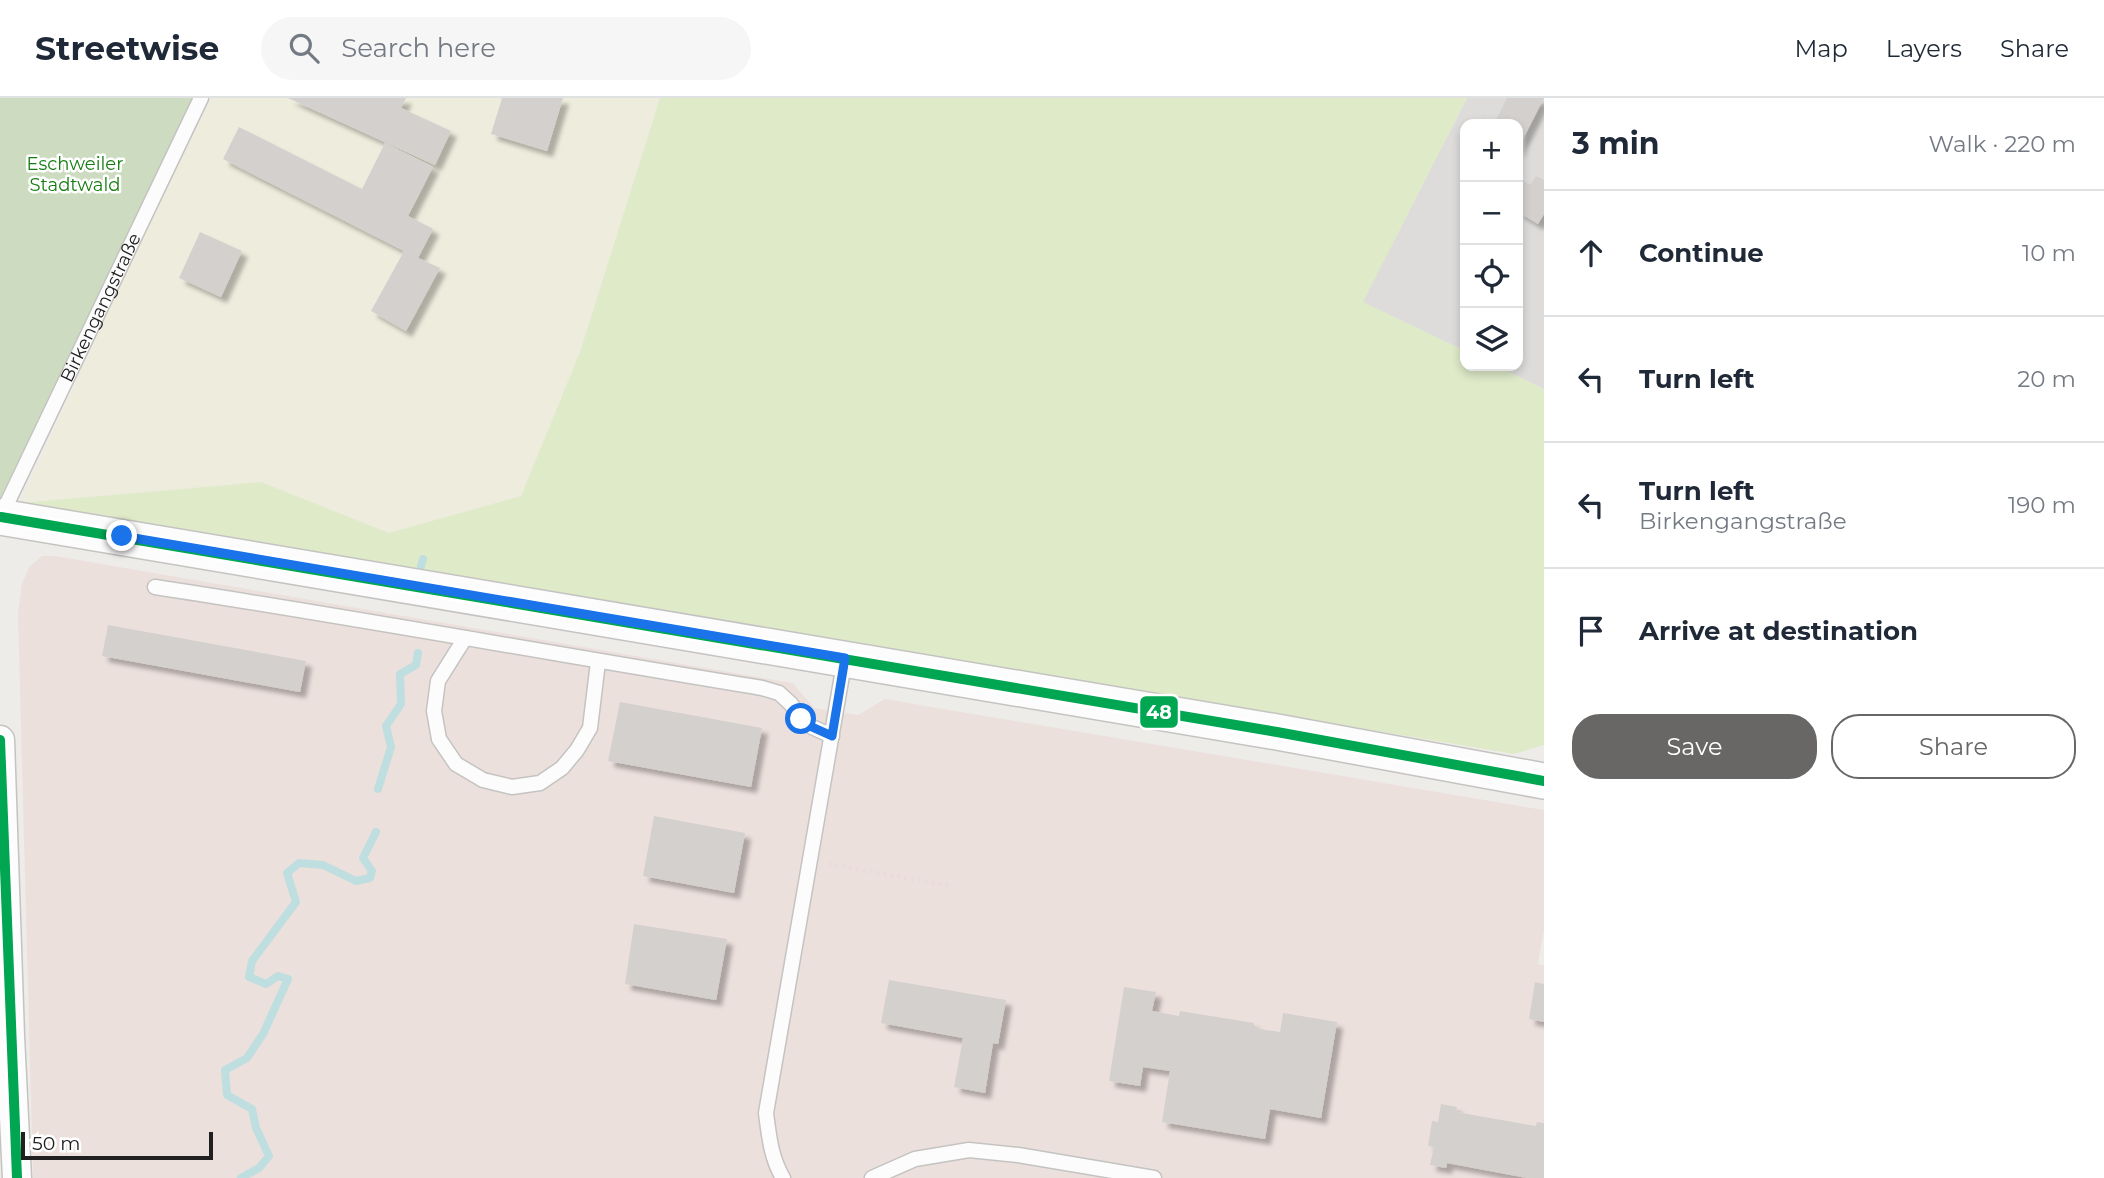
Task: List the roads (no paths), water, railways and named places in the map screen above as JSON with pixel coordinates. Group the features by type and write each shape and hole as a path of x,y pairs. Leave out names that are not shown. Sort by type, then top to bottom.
{"street":[{"name":"Birkengangstraße","path":"0,518 845,658 1277,732 1544,782"},
{"path":"0,740 17,1178"}],"lane":[{"name":"Birkengangstraße","path":"0,518 201,98"},
{"path":"155,587 338,615 598,662 762,688 779,694 791,704 801,719 832,736"},
{"path":"465,638 438,681 434,711 439,739 456,764 483,780 512,787 540,783 562,768 577,750 590,728 598,662"},
{"path":"783,1178 776,1167 766,1113 845,658"},
{"path":"872,1178 915,1159 969,1150 1018,1155 1154,1178"}],"waterway":[{"path":"421,566 423,559"},
{"path":"378,789 391,747 386,726 401,704 400,674 416,665 418,653"},
{"path":"241,1178 259,1168 269,1156 256,1128 252,1109 227,1095 225,1070 247,1058 263,1034 288,979 278,976 266,984 249,977 252,961 296,902 287,873 299,863 323,865 356,881 370,878 372,871 363,858 376,832"}],"park label":[{"name":"Eschweiler Stadtwald","path":"75,174"}]}
